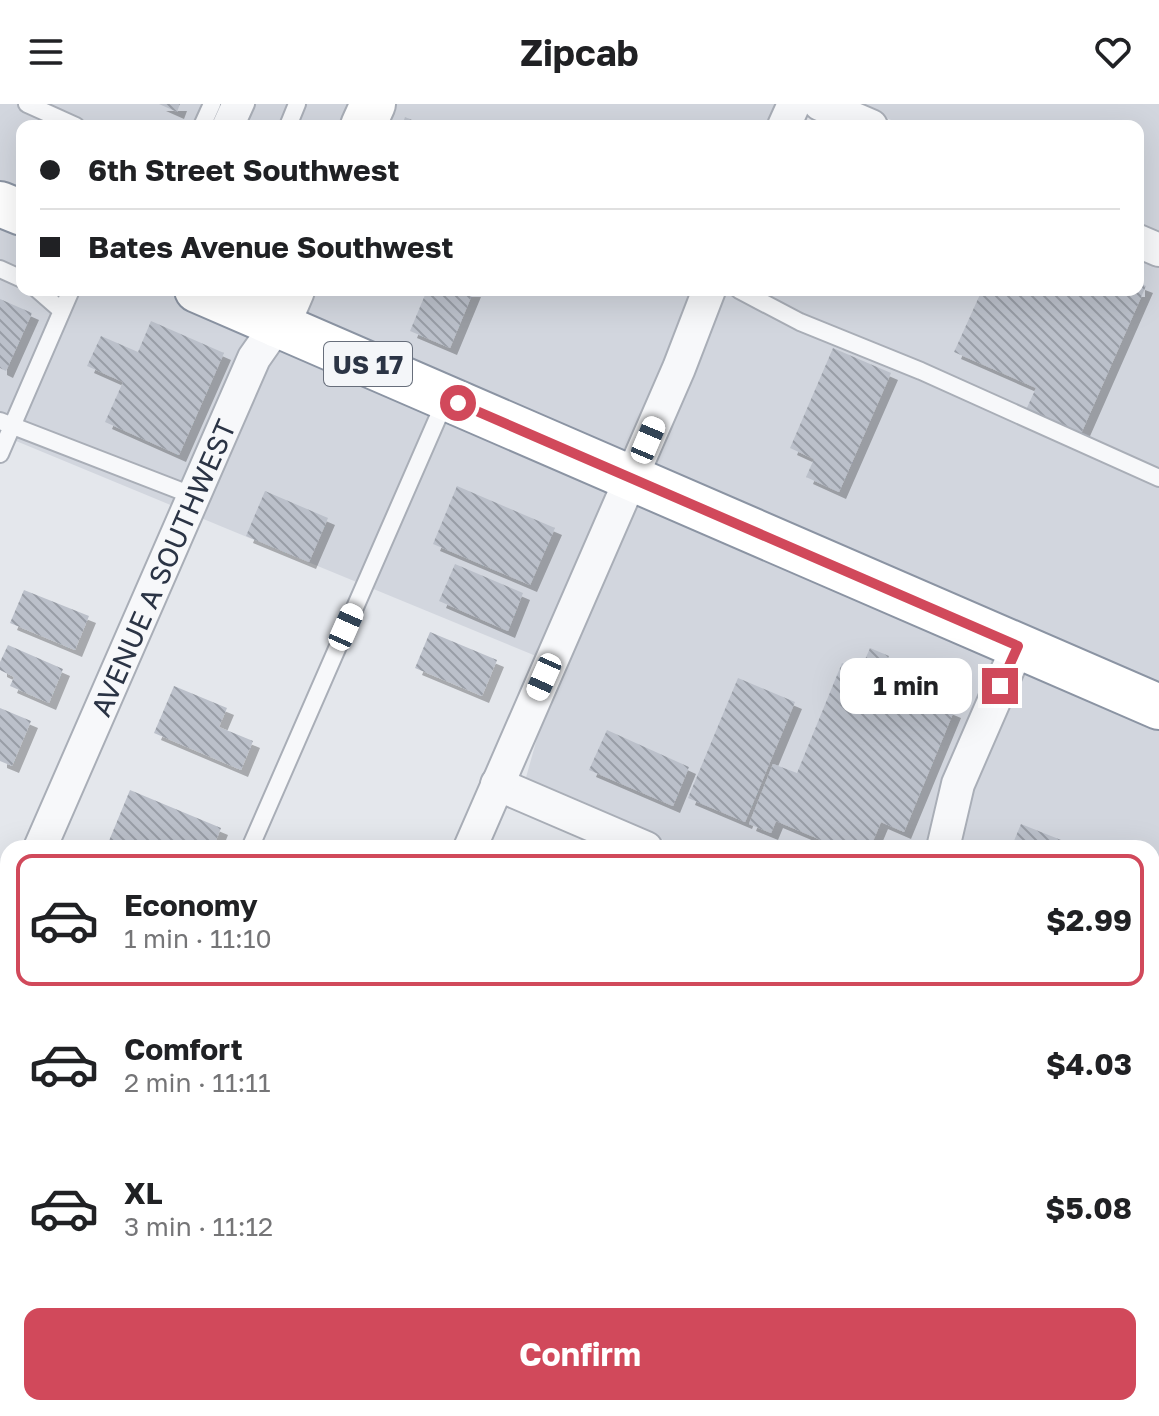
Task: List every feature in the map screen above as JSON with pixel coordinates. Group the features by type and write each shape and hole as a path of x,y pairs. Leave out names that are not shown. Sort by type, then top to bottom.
{"main road":[{"name":"US 17","path":"226,296 284,308 446,398 1159,707"}],"street":[{"path":"820,104 857,120"},
{"path":"473,840 679,368 707,296"},
{"name":"AVENUE A SOUTHWEST","path":"44,840 254,358 284,308"},
{"path":"945,840 958,784 1018,646"},
{"path":"497,784 627,840"}],"lane":[{"path":"27,104 63,120"},
{"path":"45,296 62,311"},
{"path":"0,454 6,423 68,296"},
{"path":"750,296 800,322 921,371 1159,478"},
{"path":"253,840 446,398"},
{"path":"6,423 194,496"}],"shaded area":[{"path":"0,104 356,104 349,120 16,120 16,196 0,189"},
{"path":"389,104 777,104 770,120 382,120"},
{"path":"854,104 1159,104 1159,235 1144,229 1144,120 891,120"},
{"path":"0,218 16,225 16,296 177,296 255,330 173,506 4,436 0,445"},
{"path":"1144,259 1159,265 1159,692 651,471 723,296 1144,296"},
{"path":"307,296 690,296 623,459 297,319"},
{"path":"283,343 612,484 536,656 201,518 267,365"},
{"path":"640,496 998,653 944,780 929,840 663,840 525,781 543,717"},
{"path":"1027,665 1159,722 1159,840 961,840 973,790"}],"building":[{"path":"159,104 180,104 177,112"},
{"path":"425,296 472,296 450,348 410,331"},
{"path":"979,296 1142,296 1080,436 1025,412 1036,388 954,352"},
{"path":"0,299 32,313 6,371 0,368"},
{"path":"151,321 224,353 179,455 105,422 123,382 87,366 101,336 138,352"},
{"path":"833,348 891,373 839,492 806,477 814,459 790,448"},
{"path":"457,486 555,528 530,585 433,544"},
{"path":"265,491 328,518 309,562 246,536"},
{"path":"455,564 523,593 508,631 439,601"},
{"path":"24,590 89,616 75,650 10,623"},
{"path":"430,632 497,660 482,696 415,668"},
{"path":"8,645 63,669 49,703 10,686 14,677 0,670 0,662"},
{"path":"870,648 889,656 879,680 954,711 904,832 881,822 873,840 821,840 776,821 771,833 749,824 773,764 797,773 842,663 860,671"},
{"path":"738,678 795,702 745,822 688,798"},
{"path":"174,686 227,708 219,727 253,741 241,770 154,733"},
{"path":"0,708 31,721 12,766 0,761"},
{"path":"607,730 689,767 673,806 589,770"},
{"path":"130,790 221,828 216,840 109,840"},
{"path":"1021,824 1061,840 1014,840"}],"route":[{"path":"458,403 1018,646 1000,686"}]}
